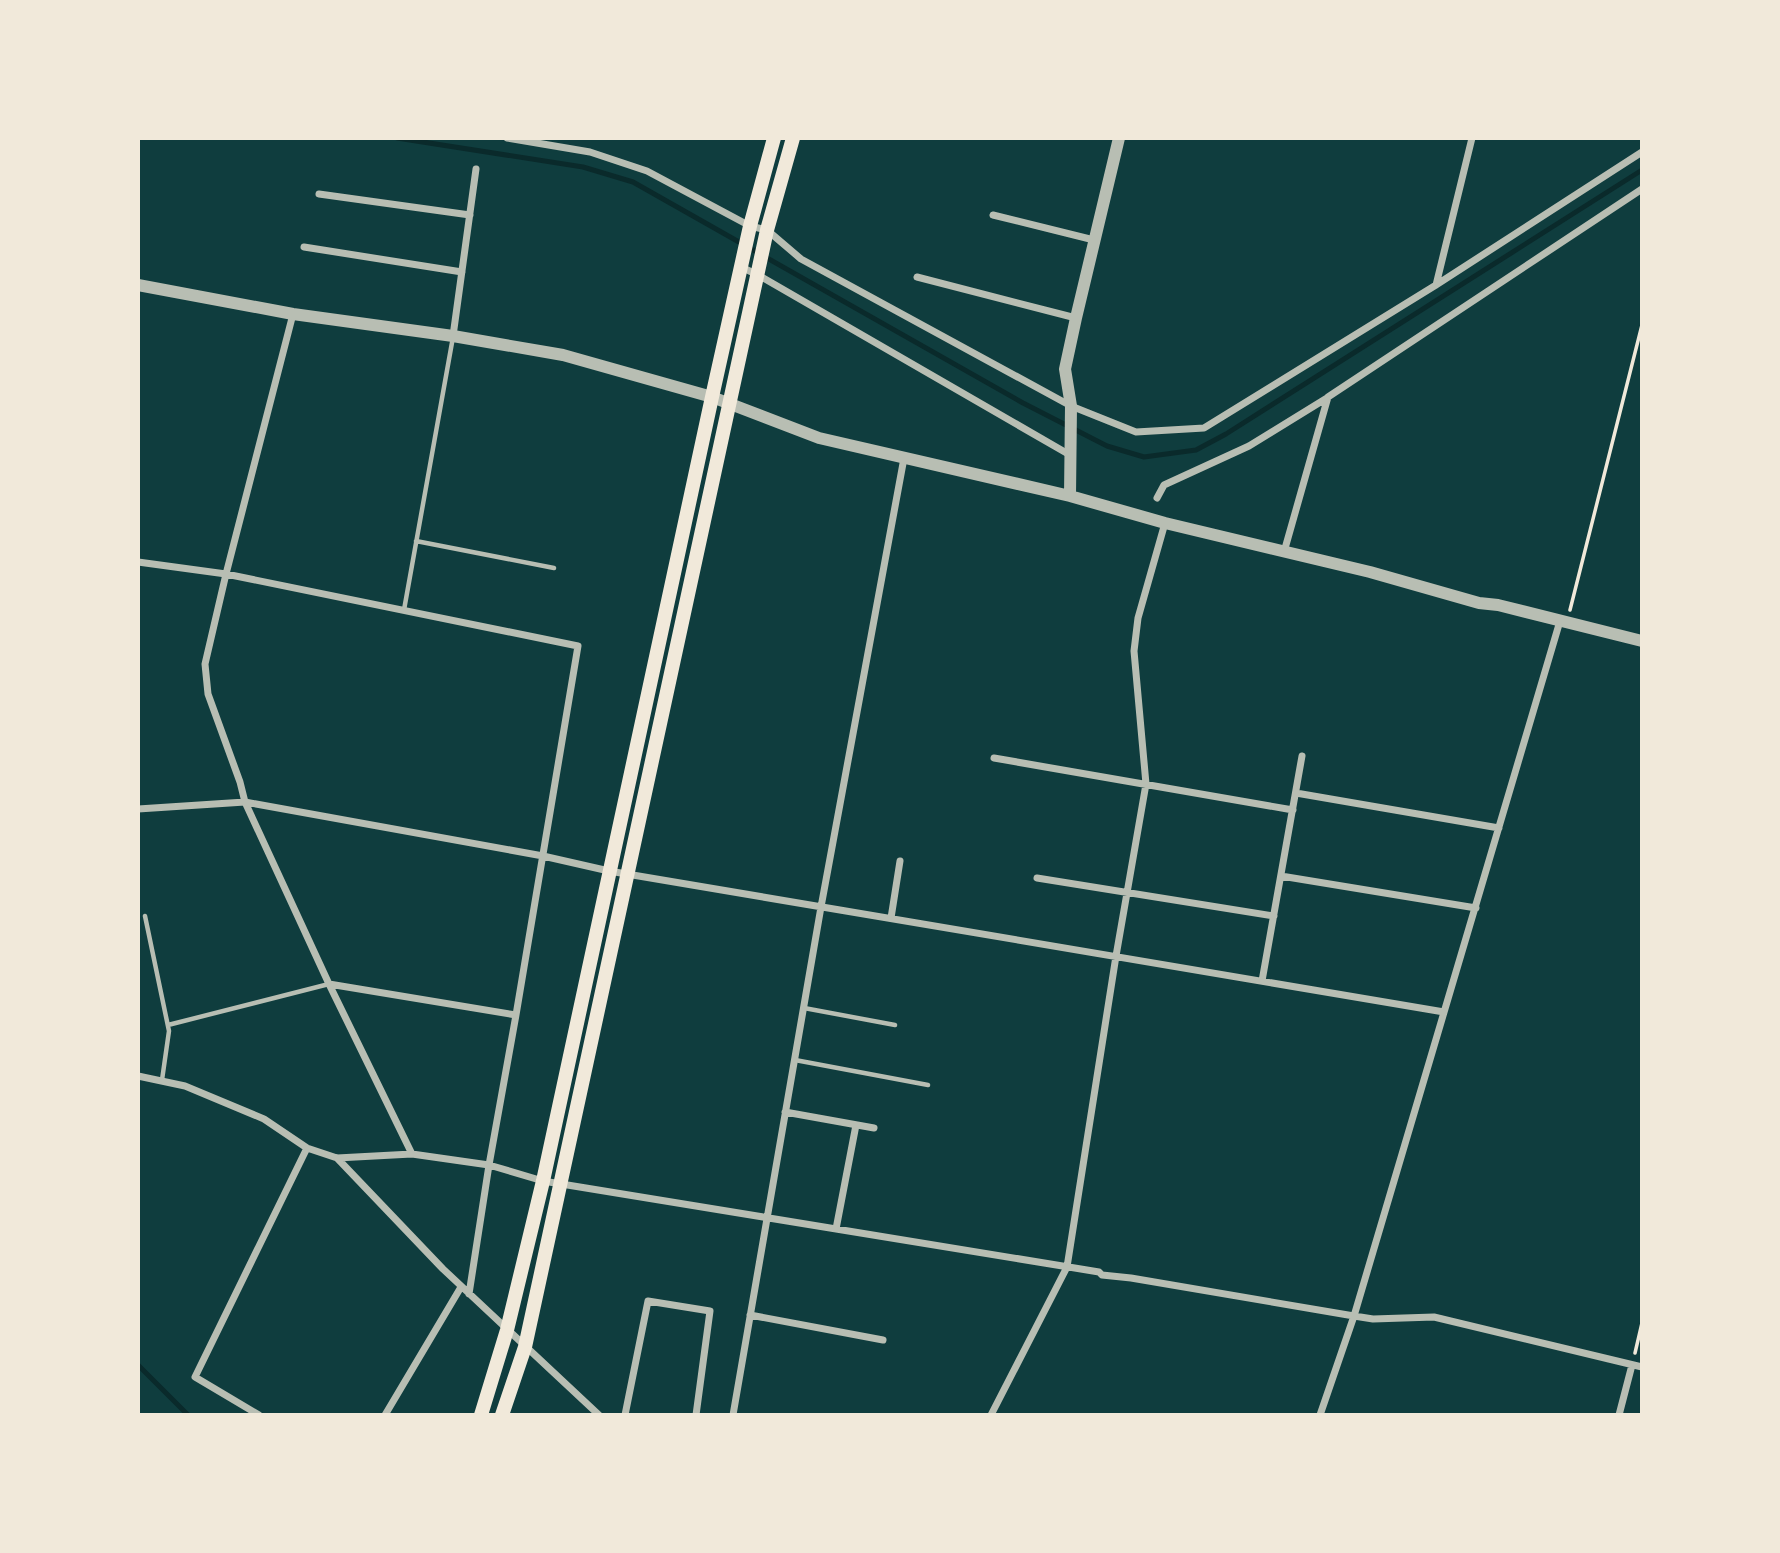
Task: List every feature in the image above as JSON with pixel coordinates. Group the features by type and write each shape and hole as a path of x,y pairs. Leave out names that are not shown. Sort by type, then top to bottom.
{"main road":[{"path":"481,1415 507,1330 543,1181 742,260 774,138"},
{"path":"502,1415 525,1347 767,230 793,138"}],"street":[{"path":"507,138 590,152 647,171 749,231 767,230 801,259 1071,412 1136,432 1204,428 1436,285 1642,152"},
{"path":"1070,496 1071,412 1065,369 1119,138"},
{"path":"1436,285 1472,138"},
{"path":"453,336 476,169"},
{"path":"1157,498 1164,485 1249,446 1328,397 1642,189"},
{"path":"319,194 470,215"},
{"path":"993,215 1094,240"},
{"path":"304,247 462,272"},
{"path":"742,260 1071,455"},
{"path":"918,277 1076,318"},
{"path":"138,285 293,314 453,336 563,355 712,397 819,438 1070,496 1165,523 1370,572 1479,603 1497,605 1642,641"},
{"path":"293,314 205,664 208,694 245,802 329,984 412,1154"},
{"path":"1284,552 1328,397"},
{"path":"733,1415 821,907 904,458"},
{"path":"991,1415 1067,1267 1146,784 1135,651 1138,618 1165,523"},
{"path":"138,562 226,574 578,646 468,1294"},
{"path":"1320,1415 1354,1316 1499,828 1564,622"},
{"path":"1262,981 1302,757"},
{"path":"994,758 1293,810"},
{"path":"1296,793 1499,828"},
{"path":"138,809 245,802 543,856 609,871 1444,1012"},
{"path":"891,918 900,861"},
{"path":"1281,876 1476,908"},
{"path":"1037,878 1274,916"},
{"path":"329,984 516,1015"},
{"path":"138,1076 186,1086 264,1119 307,1148 337,1158 412,1154 489,1165 543,1181 1354,1316 1373,1319 1434,1317 1642,1367"},
{"path":"785,1112 874,1128"},
{"path":"836,1229 856,1125"},
{"path":"259,1415 195,1377 307,1148"},
{"path":"337,1158 468,1294 599,1415"},
{"path":"385,1415 461,1287"},
{"path":"625,1415 648,1301 710,1311 696,1415"},
{"path":"750,1315 883,1340"},
{"path":"1619,1415 1632,1365"}],"lane":[{"path":"404,610 453,336"},
{"path":"416,541 554,568"},
{"path":"145,916 169,1031 162,1081"},
{"path":"168,1025 329,984"},
{"path":"804,1008 895,1025"},
{"path":"794,1060 928,1085"}],"path":[{"path":"1564,622 1642,325"},
{"path":"1632,1365 1642,1323"}],"waterway":[{"path":"397,138 583,167 633,182 1023,403 1107,446 1144,457 1196,450 1226,434 1642,170"},
{"path":"138,1365 188,1415"}]}
